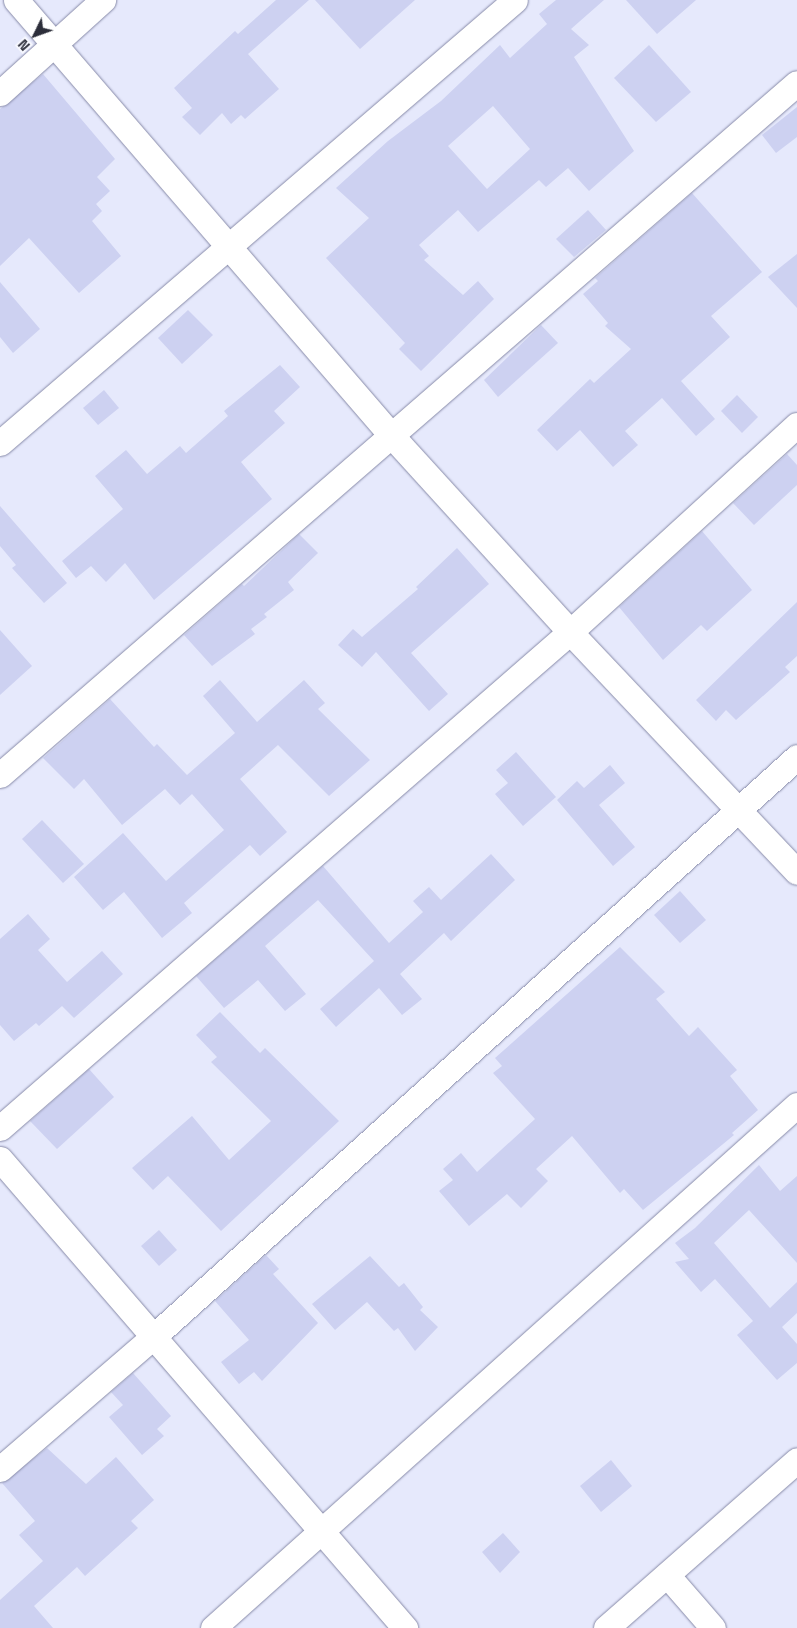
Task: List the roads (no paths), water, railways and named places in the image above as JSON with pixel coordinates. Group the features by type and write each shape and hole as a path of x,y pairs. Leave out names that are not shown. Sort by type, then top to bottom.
{"street":[{"path":"16,0 54,47 391,435 570,632 797,872"},
{"path":"0,93 54,47 103,0"},
{"path":"0,443 515,0"},
{"path":"0,775 797,83"},
{"path":"0,1128 570,632 797,425"},
{"path":"0,1469 152,1338 738,808 797,757"},
{"path":"213,1628 323,1533 797,1105"},
{"path":"0,1159 152,1338 405,1628"},
{"path":"606,1628 797,1460"},
{"path":"667,1575 713,1628"}]}
